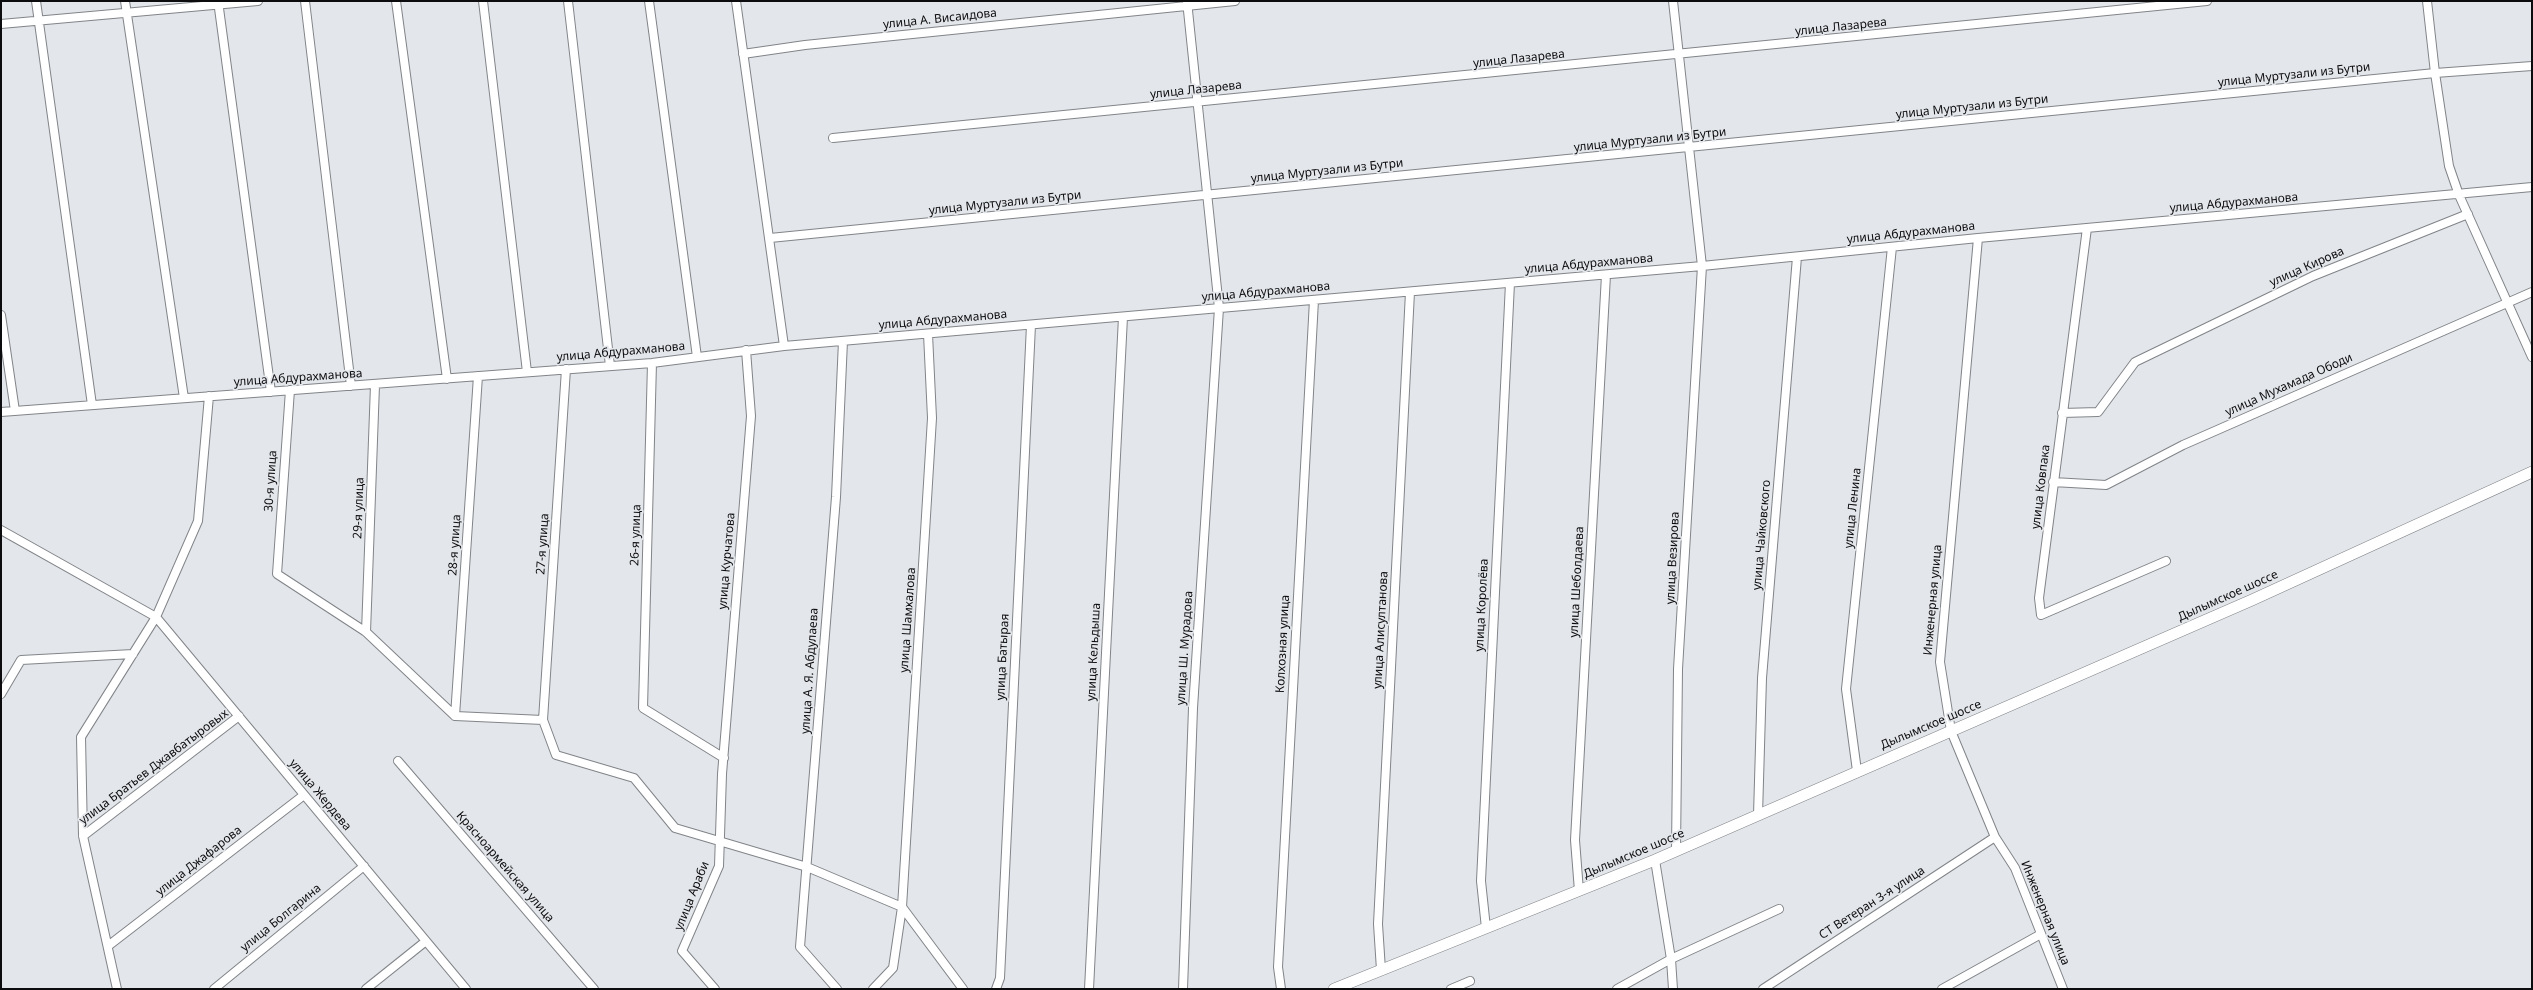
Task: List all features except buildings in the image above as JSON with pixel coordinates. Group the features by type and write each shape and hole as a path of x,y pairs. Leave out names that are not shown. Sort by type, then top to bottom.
{"main road":[{"name":"Дылымское шоссе","path":"1334,989 1676,851 2252,600 2532,472"}],"street":[{"path":"36,1 92,405"},
{"path":"125,1 184,398"},
{"path":"1,24 218,3 258,1"},
{"path":"305,1 351,386"},
{"path":"396,1 447,379"},
{"path":"483,1 526,372"},
{"path":"568,1 610,366"},
{"path":"649,1 697,357"},
{"path":"736,1 784,346"},
{"name":"улица А. Висаидова","path":"743,54 805,45 1188,3 1235,1"},
{"name":"улица Везирова","path":"1673,1 1691,148 1702,266 1678,669 1676,851"},
{"name":"улица Лазарева","path":"833,138 1680,55 2206,1"},
{"path":"2427,1 2435,73 2449,166 2459,196 2532,356"},
{"path":"218,3 271,392"},
{"name":"улица Ш. Мурадова","path":"1182,989 1193,708 1219,308 1188,3"},
{"name":"улица Муртузали из Бутри","path":"770,238 1691,148 2435,73 2532,66"},
{"name":"улица Абдурахманова","path":"1,412 652,363 784,346 1606,275 1978,238 2459,196 2532,187"},
{"name":"улица Кирова","path":"2062,413 2098,412 2135,362 2313,276 2468,214"},
{"name":"улица Ковпака","path":"2087,228 2039,598 2041,615 2166,561"},
{"name":"Инженерная улица","path":"1978,238 1940,662 1951,731 1996,838 2015,868 2063,989"},
{"name":"улица Ленина","path":"1857,771 1846,689 1892,247"},
{"name":"улица Чайковского","path":"1758,815 1762,678 1797,257"},
{"name":"улица Шеболдаева","path":"1579,891 1575,840 1606,275"},
{"name":"улица Королёва","path":"1486,928 1480,880 1510,283"},
{"name":"улица Алисултанова","path":"1381,970 1378,916 1410,292"},
{"name":"улица Мухамада Ободи","path":"2053,482 2106,485 2183,445 2532,292"},
{"name":"Колхозная улица","path":"1281,989 1278,967 1314,300"},
{"path":"1,315 15,411"},
{"name":"улица Кельдыша","path":"1089,989 1123,317"},
{"name":"улица Батырая","path":"996,989 1000,978 1031,325"},
{"name":"улица Шамхалова","path":"873,989 893,968 902,907 932,418 928,334"},
{"name":"улица А. Я. Абдулаева","path":"837,989 800,947 836,497 843,341"},
{"name":"улица Курчатова","path":"722,774 751,416 746,350"},
{"name":"26-я улица","path":"652,363 643,708 724,758"},
{"name":"27-я улица","path":"543,720 566,369"},
{"name":"28-я улица","path":"455,716 478,376"},
{"name":"29-я улица","path":"366,632 375,385"},
{"name":"30-я улица","path":"290,390 277,574 366,632"},
{"path":"117,989 83,836 81,737 156,617 198,521 209,396"},
{"path":"1,530 156,617"},
{"name":"улица Жердева","path":"156,617 466,989"},
{"path":"366,632 455,716 543,720 556,755 634,778 675,828 807,867 902,907 963,989"},
{"path":"1,694 21,660 133,654"},
{"name":"улица Братьев Джавбатыровых","path":"83,836 239,716"},
{"name":"Красноармейская улица","path":"398,761 594,989"},
{"name":"улица Араби","path":"715,989 682,950 719,866 722,774"},
{"name":"улица Джафарова","path":"108,946 304,795"},
{"name":"СТ Ветеран 3-я улица","path":"1763,989 1996,838"},
{"path":"1655,860 1671,959 1673,989"},
{"name":"улица Болгарина","path":"214,989 364,866"},
{"path":"1617,989 1671,959 1779,909"},
{"path":"1942,989 2041,934"},
{"path":"366,989 426,941"},
{"path":"1451,989 1470,981"}]}
